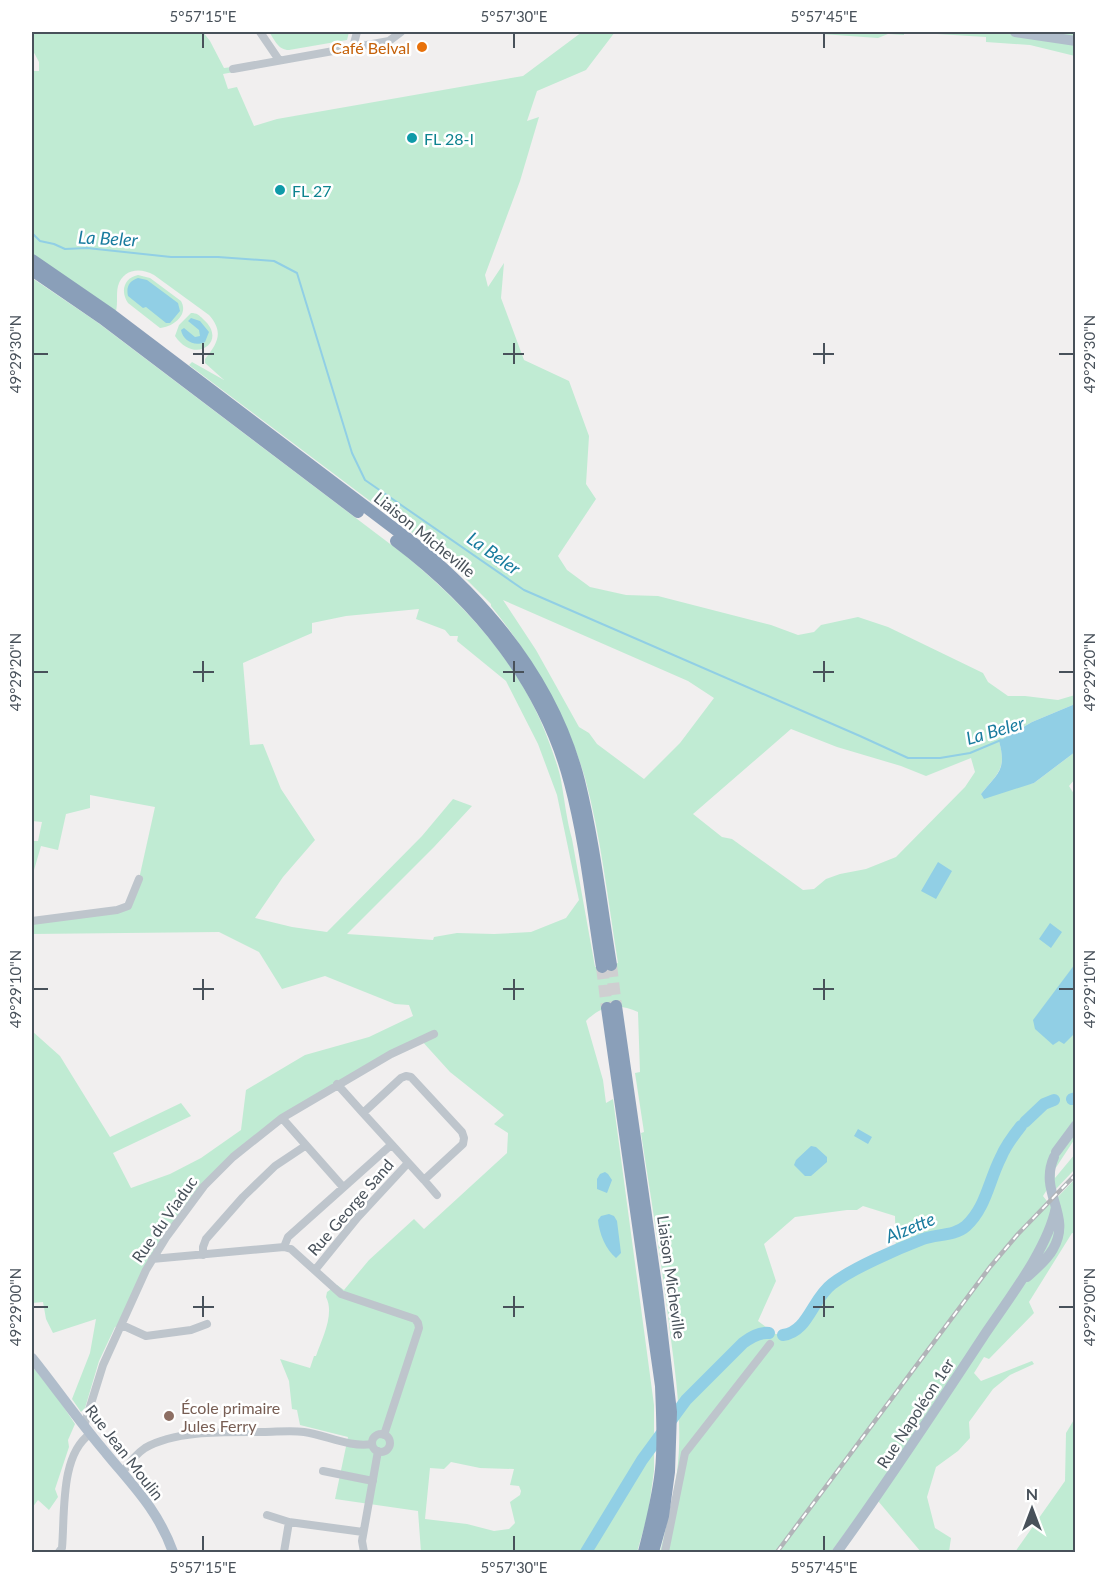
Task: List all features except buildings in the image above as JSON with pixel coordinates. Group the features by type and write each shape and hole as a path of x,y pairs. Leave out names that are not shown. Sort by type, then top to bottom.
{"highway":[{"name":"Liaison Micheville","path":"32,260 112,315 420,548 466,589 505,634 524,659 544,693 564,736 579,780 591,838 606,966 570,783 555,739 536,698 513,660 479,615 440,575 408,549 102,318 32,270"},
{"name":"Liaison Micheville","path":"644,1552 659,1481 663,1440 667,1426 671,1412 657,1292 612,1007 667,1426 669,1472 663,1516 653,1552"}],"main road":[{"path":"1015,32 1076,41"},
{"name":"Rue Napoléon 1er","path":"837,1552 873,1503 1016,1288 1053,1250 1060,1228 1048,1181 1048,1169 1076,1125"},
{"name":"Rue Jean Moulin","path":"32,1358 87,1430 153,1510 173,1552"}],"street":[{"path":"260,32 279,60"},
{"path":"353,47 357,32"},
{"path":"233,69 389,41 401,32"},
{"path":"32,921 117,910 128,906 139,879"},
{"name":"Rue du Viaduc","path":"87,1430 103,1365 152,1259 204,1186 233,1157 282,1118 391,1053 434,1034"},
{"path":"363,1113 401,1078 411,1077 462,1132 463,1144 424,1180"},
{"name":"Rue George Sand","path":"337,1084 437,1195"},
{"path":"282,1118 342,1187"},
{"path":"284,1247 288,1237 391,1145"},
{"path":"203,1255 206,1239 243,1197 275,1166 305,1146"},
{"name":"Rue George Sand","path":"315,1270 358,1217 408,1164"},
{"path":"152,1259 284,1247 291,1249 341,1294 415,1319 419,1328 384,1435"},
{"path":"122,1325 146,1336 191,1330 207,1324"},
{"path":"665,1552 685,1453 770,1344"},
{"path":"62,1551 70,1462 87,1430"},
{"path":"123,1472 142,1450 165,1440 223,1432 299,1432 375,1447 384,1450 389,1446 389,1439 384,1435 375,1436 375,1447 373,1480 362,1541 364,1552"},
{"path":"323,1471 373,1480"},
{"path":"267,1515 288,1522 363,1532"},
{"path":"284,1552 288,1522"}],"green space":[{"path":"32,32 203,32 224,68 232,67 234,72 223,74 228,89 237,87 254,126 277,119 523,76 582,32 615,32 586,70 537,91 527,121 539,117 520,181 485,275 488,287 504,263 501,298 524,360 569,381 589,436 586,484 596,499 558,556 567,570 590,587 626,595 658,596 771,625 798,635 814,632 821,625 858,617 888,627 983,673 988,682 1008,696 1058,700 1075,695 1075,704 1032,722 999,741 1001,765 981,794 1034,783 1075,752 1075,779 1069,786 1076,797 1076,1137 1055,1169 1055,1178 1075,1154 1075,1169 1056,1189 1053,1180 1043,1196 1050,1205 1075,1179 1076,1234 1072,1233 1029,1302 1034,1313 989,1359 984,1357 974,1373 981,1381 1032,1361 1034,1364 1010,1375 993,1389 969,1422 970,1438 958,1451 936,1467 927,1497 935,1528 951,1538 949,1552 921,1552 873,1495 831,1552 660,1552 677,1472 678,1402 664,1282 641,1133 644,1132 635,1073 640,1072 638,1012 624,1007 604,1009 586,1021 603,1080 606,1103 613,1099 654,1405 654,1471 648,1514 637,1552 421,1552 418,1511 335,1499 348,1437 300,1425 297,1410 292,1409 289,1381 280,1359 310,1368 327,1326 329,1311 327,1292 337,1285 344,1290 369,1260 414,1219 424,1229 507,1153 508,1133 494,1124 504,1115 450,1072 421,1040 337,1084 233,1157 167,1236 122,1325 115,1327 99,1361 85,1408 81,1412 72,1399 90,1353 96,1319 53,1333 46,1319 43,1302 32,1303 32,1031 60,1056 110,1137 181,1103 191,1116 113,1153 131,1188 170,1174 201,1158 241,1130 246,1090 305,1055 369,1037 413,1016 409,1005 395,1004 325,976 282,989 259,952 219,932 32,934 32,921 128,906 139,879 155,807 90,795 90,808 66,814 58,850 41,846 32,877 32,841 38,841 42,822 32,821 32,278 97,322 406,556 471,617 508,663 538,714 561,780 595,967 618,963 596,823 577,754 558,709 534,666 491,604 450,563 426,543 189,365 192,362 224,380 205,363 218,337 217,327 209,315 154,275 138,270 128,273 120,280 117,289 116,311 32,254 32,71 39,71 39,62 32,49","holes":["503,600 688,681 714,698 680,743 644,779 597,744 589,733 579,727 536,650","419,609 416,619 445,630 450,636 458,636 457,641 506,681 538,744 557,795 579,900 566,918 531,932 457,933 434,937 433,940 347,934 472,806 453,799 422,836 327,932 255,918 283,877 315,840 281,789 263,744 250,745 243,663 312,633 312,623 346,616","791,729 837,747 926,776 971,758 975,772 965,787 896,857 866,869 826,879 814,889 803,890 732,839 722,837 693,814","863,1206 895,1216 896,1252 833,1284 817,1300 797,1331 787,1334 769,1333 770,1330 758,1321 776,1281 764,1244 795,1217 857,1210","451,1462 480,1468 514,1469 510,1485 519,1486 521,1491 520,1495 510,1502 515,1523 509,1529 494,1531 467,1524 425,1519 430,1468 444,1469"]},
{"path":"269,32 349,32 347,40 285,50 279,46"},
{"path":"793,32 904,32 904,35 888,34 878,38"},
{"path":"904,32 1058,32 1075,34 1075,56 1030,45 986,42 986,37"},
{"path":"138,275 150,278 181,301 183,311 174,323 160,328 128,303 124,294 125,286 129,279"},
{"path":"191,313 198,314 203,319 210,327 212,335 211,342 200,350 183,345 175,336 179,325"},
{"path":"32,1366 75,1424 68,1440 69,1447 55,1489 58,1497 49,1510 38,1500 32,1508"},
{"path":"1075,1418 1075,1548 1072,1552 1015,1552 1065,1481 1066,1433"}],"water":[{"path":"138,278 147,280 178,303 180,311 170,323 166,323 128,296 129,285"},
{"path":"191,318 200,321 209,332 205,342 194,343 182,334 181,330 184,328 195,337 200,336 199,330 188,321"},
{"path":"1075,704 1075,752 1034,783 984,799 981,794 996,776 1001,765 999,741 1032,722"},
{"path":"938,862 952,871 936,899 921,891"},
{"path":"1050,923 1062,932 1051,948 1039,939"},
{"path":"1075,964 1075,1033 1064,1044 1059,1041 1053,1045 1035,1029 1033,1020"},
{"path":"858,1129 872,1137 868,1144 854,1136"},
{"path":"811,1146 816,1147 827,1157 827,1162 811,1176 805,1176 794,1165 796,1160"},
{"path":"605,1172 612,1180 607,1193 597,1189 597,1179"},
{"path":"609,1214 617,1221 621,1253 616,1258 601,1236 598,1220 601,1216"}],"waterway":[{"name":"La Beler","path":"32,233 40,241 65,249 87,248 171,257 218,257 274,261 297,273 352,453 365,480 524,590 908,758 940,758 970,753 1001,740"},
{"name":"Alzette","path":"1072,1099 1076,1098"},
{"name":"Alzette","path":"1025,1122 1044,1104 1054,1100"},
{"name":"Alzette","path":"783,1335 798,1328 825,1290 841,1278 901,1248 928,1237 956,1232 966,1226 983,1202 1003,1153 1021,1126"},
{"name":"Alzette","path":"586,1552 642,1460 686,1400 743,1343 755,1335 769,1333"}],"tunnel":[{"path":"611,965 616,1006"},
{"path":"602,967 607,1008"}],"railway":[{"path":"777,1552 990,1267 1018,1234 1076,1174"}],"place":[{"name":"Café Belval","path":"422,47"},
{"name":"FL 28-I","path":"412,138"},
{"name":"FL 27","path":"280,190"},
{"name":"École primaire Jules Ferry","path":"169,1416"}]}
